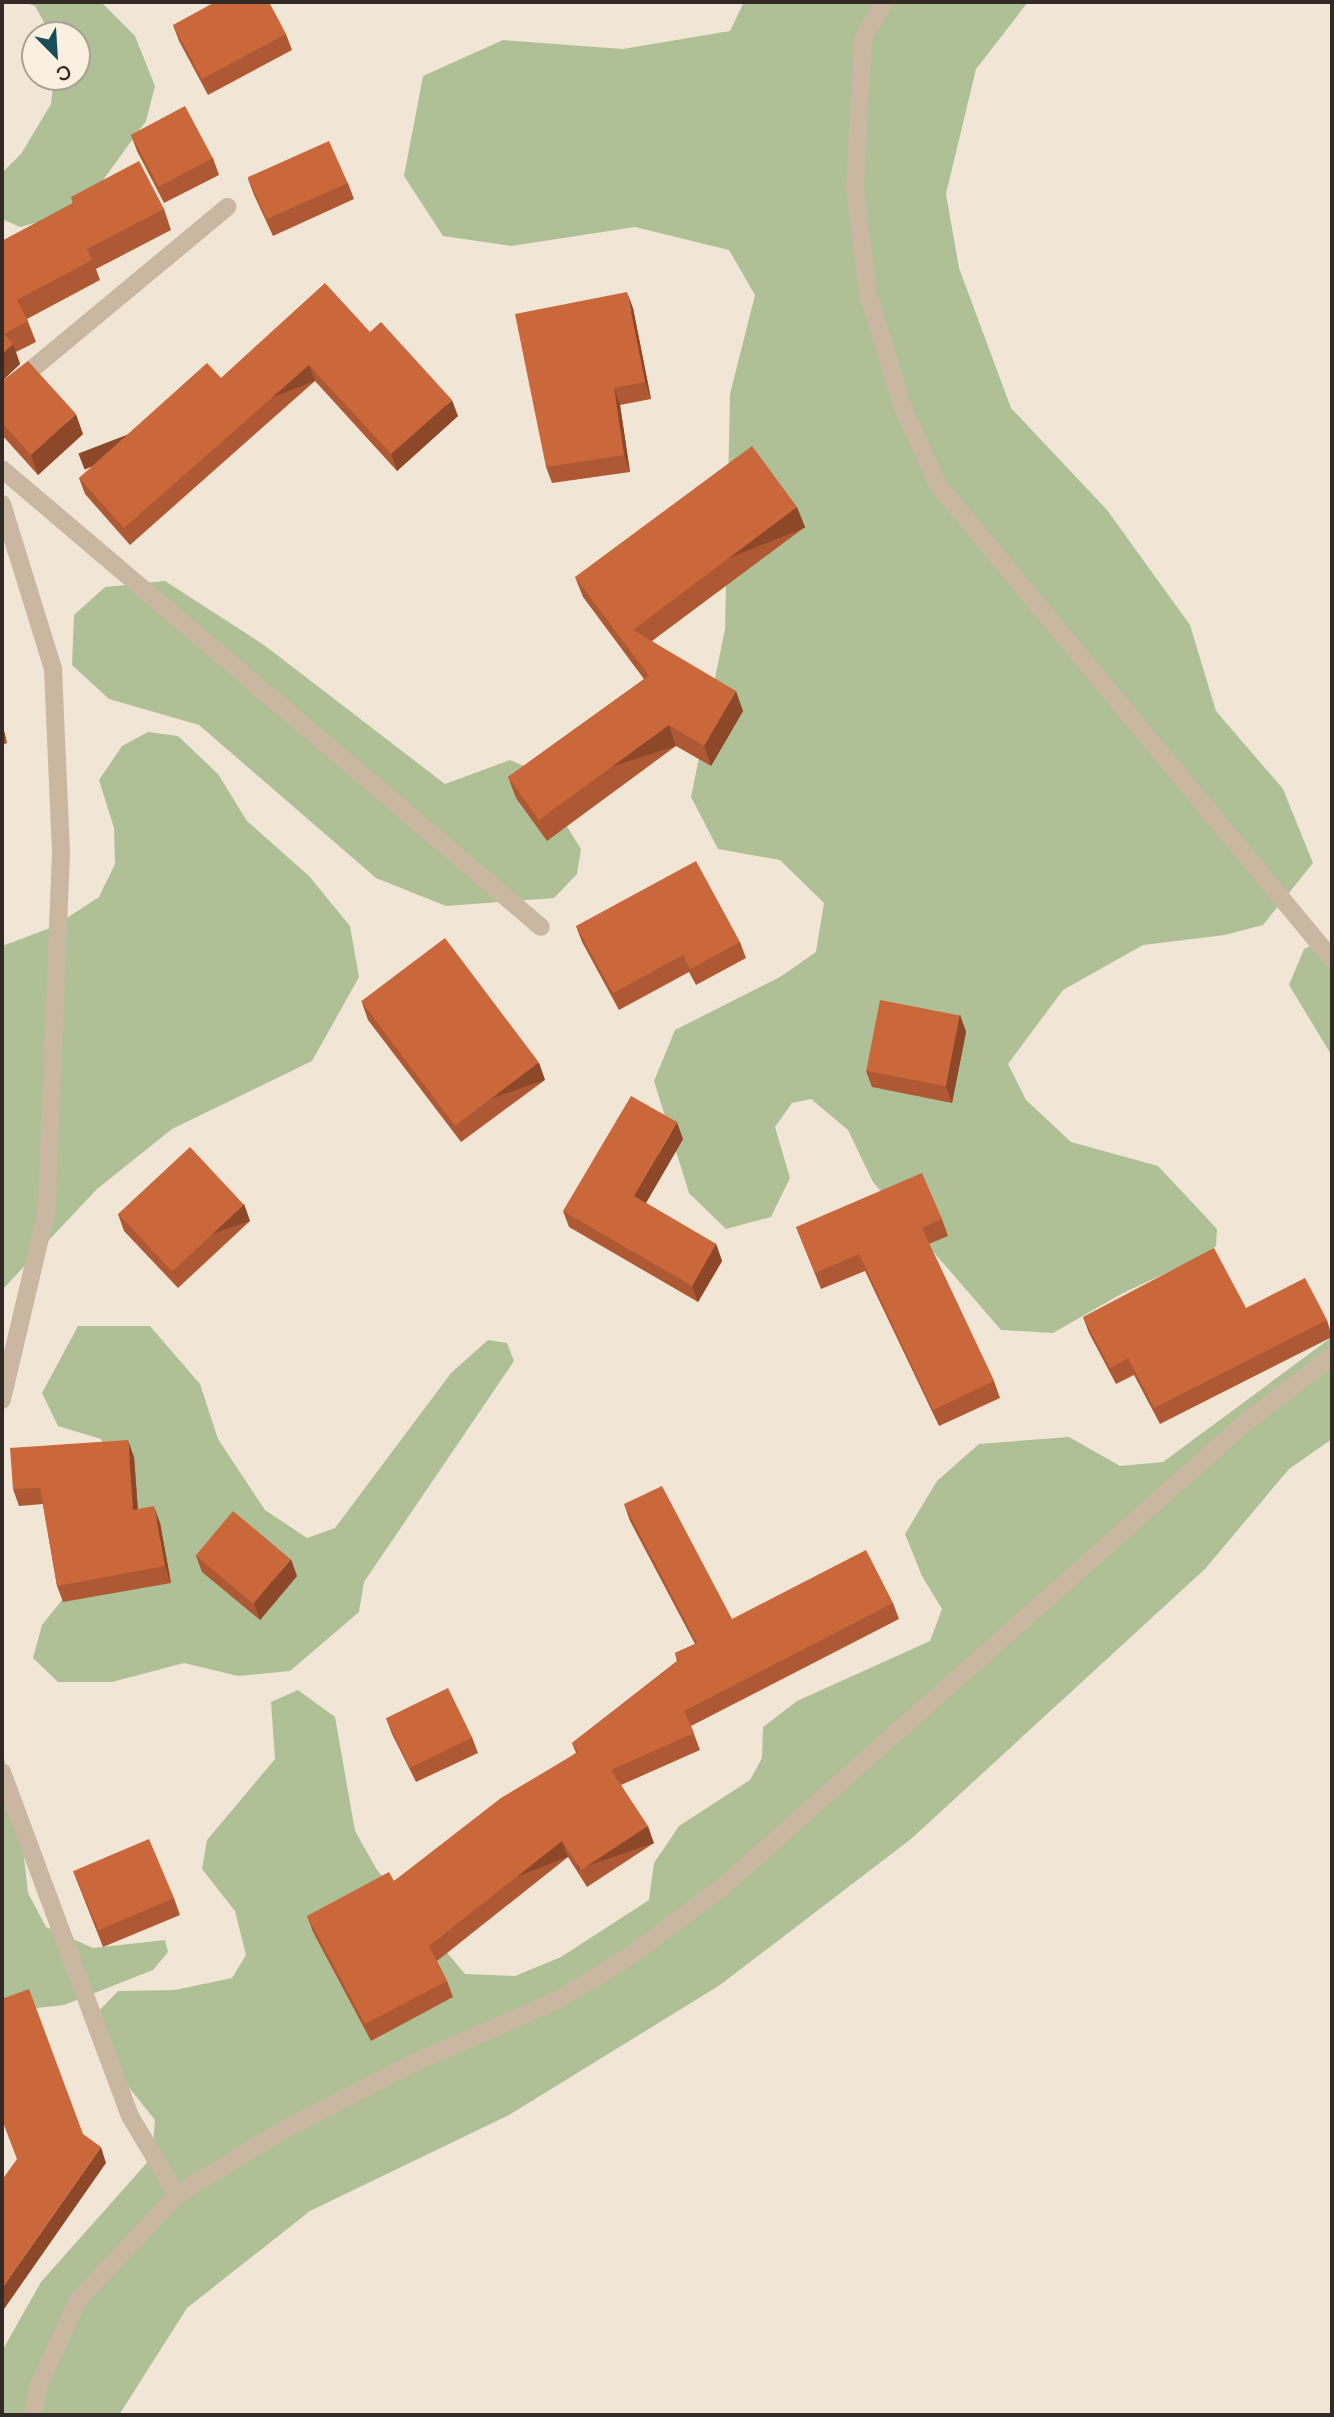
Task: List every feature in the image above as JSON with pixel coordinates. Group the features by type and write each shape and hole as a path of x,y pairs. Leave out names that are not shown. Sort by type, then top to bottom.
{"street":[{"path":"884,2 863,39 855,189 868,294 904,410 938,485 1332,959"},
{"path":"2,394 227,207"},
{"path":"2,469 541,927"},
{"path":"2,504 53,669 61,853 47,1208 2,1400"},
{"path":"33,2415 39,2385 78,2300 177,2195 276,2134 409,2065 558,2000 629,1956 720,1889 1246,1422 1332,1356"},
{"path":"2,1772 46,1901 130,2116 177,2195"}],"green space":[{"path":"23,2 101,2 135,36 155,86 146,121 98,187 58,217 20,227 2,219 2,173 21,154 51,104 52,91 91,91 91,21 43,21 35,6"},
{"path":"744,2 1028,2 976,69 946,194 959,268 1011,408 1107,510 1190,625 1216,711 1283,789 1313,863 1263,925 1225,935 1143,945 1063,990 1008,1064 1026,1100 1071,1142 1158,1166 1217,1229 1216,1246 1207,1254 1123,1293 1053,1333 1001,1330 873,1182 848,1130 811,1099 792,1103 775,1127 790,1178 771,1217 726,1229 689,1193 654,1081 675,1030 780,977 816,952 824,903 780,860 718,849 691,797 725,629 730,394 755,295 729,250 635,227 511,246 443,236 404,176 423,76 503,40 623,49 730,31"},
{"path":"165,581 264,645 445,784 510,760 531,769 581,849 577,874 554,898 446,906 376,878 199,725 109,699 72,665 74,615 105,587"},
{"path":"148,732 178,736 218,774 247,821 309,876 350,926 359,977 312,1061 172,1129 97,1189 2,1290 2,946 53,927 99,897 115,864 114,828 99,780 122,746"},
{"path":"1318,942 1332,944 1332,1056 1289,985 1304,949"},
{"path":"78,1326 150,1326 200,1384 218,1439 265,1510 307,1538 335,1528 451,1373 488,1340 507,1343 514,1361 364,1582 359,1612 290,1671 238,1676 184,1663 112,1682 58,1682 33,1658 42,1625 132,1512 101,1439 58,1426 42,1393"},
{"path":"1332,1337 1332,1439 1289,1469 1205,1569 911,1839 720,1985 509,2115 310,2211 187,2308 119,2415 2,2415 2,2351 41,2282 152,2157 155,2120 103,2055 95,2015 118,1991 175,1990 232,1978 246,1955 235,1911 202,1869 207,1840 275,1759 271,1702 298,1690 335,1717 355,1831 377,1870 465,1974 515,1976 561,1957 649,1900 654,1863 679,1826 750,1780 762,1758 763,1727 797,1701 930,1641 942,1609 922,1576 905,1534 937,1481 979,1444 1069,1437 1120,1466 1163,1462"},
{"path":"2,1751 21,1831 28,1893 46,1927 93,1948 165,1940 168,1952 153,1970 64,2005 2,2012"}],"building":[{"path":"215,2 269,2 286,34 202,79 173,25"},
{"path":"185,106 213,158 159,187 131,135"},
{"path":"329,141 348,183 266,219 248,177"},
{"path":"139,161 164,209 87,249 92,260 17,300 28,321 4,334 13,344 2,354 2,241 74,203 71,197"},
{"path":"325,283 370,332 381,322 452,400 391,454 309,365 124,528 79,478 207,363 221,378"},
{"path":"627,292 645,382 614,388 624,455 546,467 515,314"},
{"path":"28,361 76,414 31,455 2,423 2,381"},
{"path":"752,446 797,507 633,630 736,691 704,746 669,725 539,820 508,777 649,676 575,577"},
{"path":"696,861 740,942 690,969 683,955 613,993 576,926"},
{"path":"445,938 539,1063 455,1126 361,1001"},
{"path":"880,1000 960,1015 946,1086 866,1071"},
{"path":"631,1096 677,1122 634,1196 716,1244 692,1286 563,1211"},
{"path":"190,1147 244,1205 172,1272 118,1214"},
{"path":"922,1173 942,1219 922,1228 994,1381 933,1410 859,1254 815,1273 796,1227"},
{"path":"1214,1248 1246,1308 1305,1278 1327,1320 1154,1408 1128,1358 1110,1368 1083,1317"},
{"path":"128,1440 133,1510 154,1506 165,1566 57,1586 40,1488 13,1489 10,1448"},
{"path":"662,1486 732,1619 866,1550 893,1603 684,1711 694,1733 611,1770 648,1826 581,1870 562,1841 429,1946 447,1981 365,2024 307,1916 389,1872 394,1881 501,1798 578,1752 572,1743 679,1660 675,1653 697,1643 624,1504"},
{"path":"233,1511 290,1559 253,1604 196,1555"},
{"path":"448,1688 472,1737 410,1768 386,1718"},
{"path":"149,1839 174,1898 99,1930 74,1871"},
{"path":"29,1989 83,2134 101,2147 2,2288 2,2180 17,2159 2,2120 2,1999"}]}
